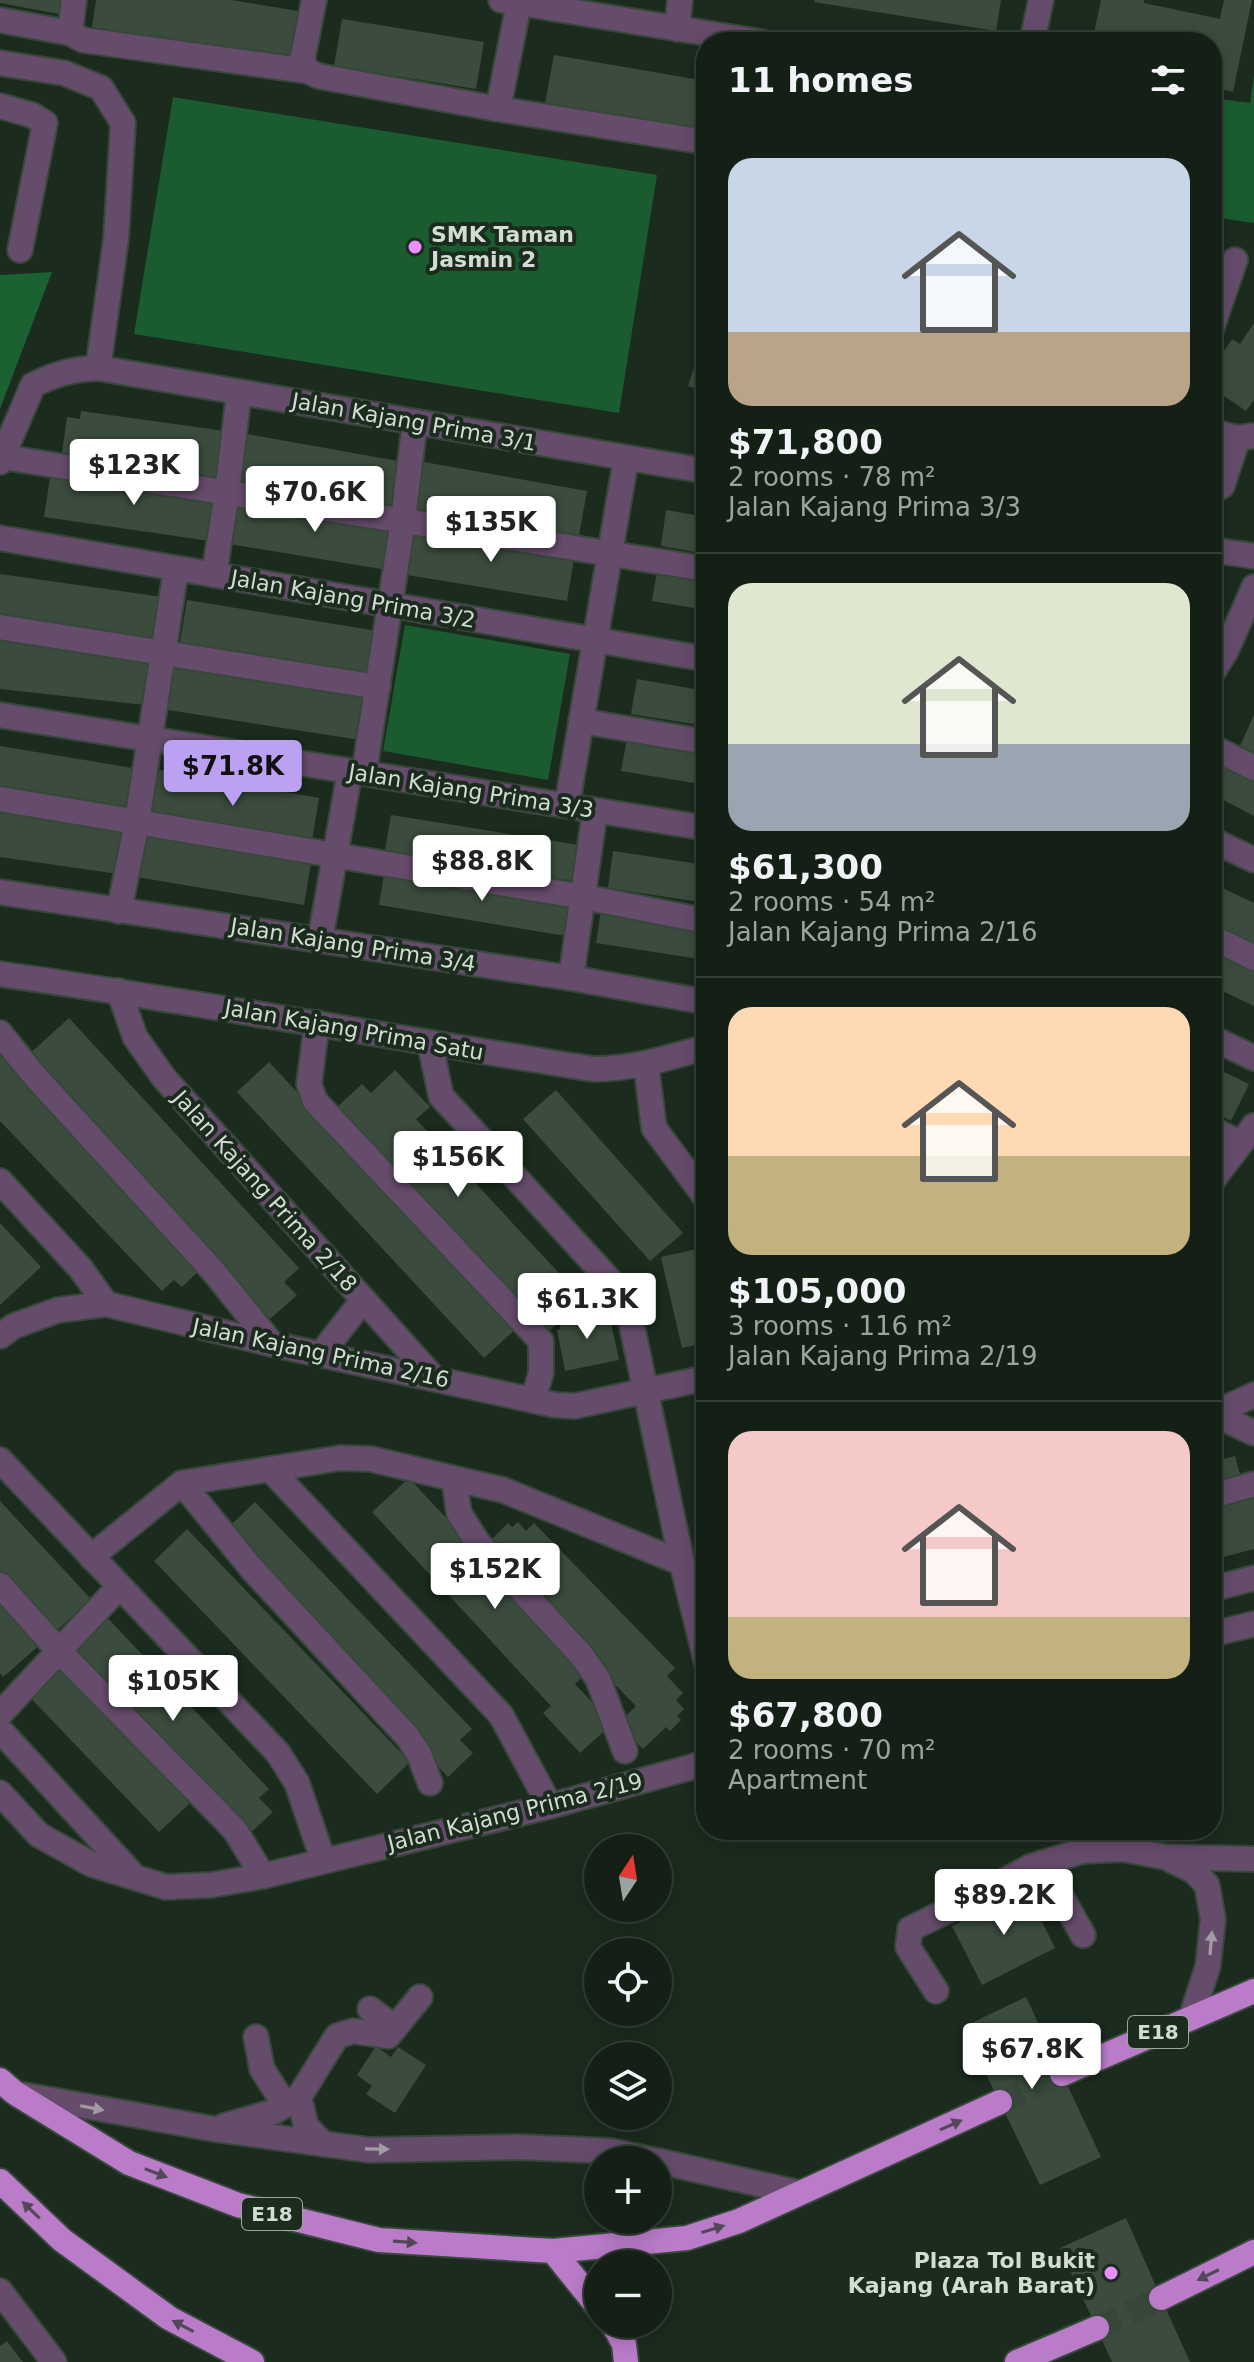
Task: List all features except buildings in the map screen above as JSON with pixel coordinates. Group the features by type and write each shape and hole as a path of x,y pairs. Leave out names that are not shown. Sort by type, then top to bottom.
{"highway":[{"name":"E18","path":"1062,2074 1254,1991"},
{"name":"E18","path":"8,2087 129,2163 238,2205 379,2240 553,2251 687,2238 739,2221 1000,2102"},
{"path":"0,2181 62,2240 169,2318 252,2362"},
{"path":"553,2251 584,2290"},
{"path":"1161,2298 1254,2252"},
{"path":"1017,2362 1097,2328"},
{"path":"621,2338 626,2362"}],"street":[{"path":"70,33 74,0"},
{"path":"308,71 302,61 314,0"},
{"path":"677,29 680,0"},
{"path":"1034,32 1041,0"},
{"path":"498,109 510,1 696,32"},
{"path":"0,20 70,33 83,40 308,71 318,76 498,109 696,140"},
{"path":"0,63 64,73 101,88 123,123 110,370"},
{"path":"0,106 32,115 45,123 20,250"},
{"path":"1222,298 1235,260"},
{"name":"Jalan Kajang Prima 3/1","path":"1,460 33,385 53,374 75,369 110,370 696,470"},
{"path":"214,575 239,392"},
{"path":"320,940 334,856 378,687 415,422"},
{"path":"1222,433 1246,437 1222,486"},
{"path":"567,805 626,459"},
{"path":"1,460 696,567"},
{"name":"Jalan Kajang Prima 3/2","path":"0,538 696,657"},
{"path":"1222,551 1254,556"},
{"path":"119,911 137,822 176,569"},
{"path":"1222,651 1254,587"},
{"path":"0,627 378,687"},
{"name":"Jalan Kajang Prima 3/3","path":"0,715 696,826"},
{"path":"581,721 696,740"},
{"path":"1222,752 1254,768"},
{"path":"0,799 584,897 696,919"},
{"path":"571,978 595,811"},
{"path":"1222,845 1254,860"},
{"name":"Jalan Kajang Prima 3/4","path":"0,892 571,978 696,1000"},
{"path":"1222,942 1254,958"},
{"name":"Jalan Kajang Prima Satu","path":"0,974 593,1069 620,1069 696,1050"},
{"name":"Jalan Kajang Prima 2/18","path":"119,991 135,1037 164,1078 433,1377"},
{"path":"317,1023 309,1084 315,1101 541,1341 541,1373 533,1400"},
{"path":"0,1033 33,1074 214,1272 272,1344"},
{"path":"1222,1043 1254,1058"},
{"path":"430,1044 441,1096 626,1298 696,1620"},
{"path":"646,1064 654,1128 696,1185"},
{"path":"1222,1130 1247,1134 1222,1168"},
{"path":"0,1181 81,1269 106,1304"},
{"path":"321,1354 363,1300"},
{"name":"Jalan Kajang Prima 2/16","path":"0,1336 14,1326 58,1310 106,1304 272,1344 555,1405 575,1406 696,1380"},
{"path":"1222,1410 1254,1395"},
{"path":"1222,1418 1254,1433"},
{"path":"91,1557 182,1483 340,1458 371,1459 503,1490 682,1563"},
{"path":"0,1460 278,1753 297,1783 323,1860"},
{"path":"271,1470 501,1715 550,1806"},
{"path":"454,1479 459,1513 478,1543 582,1656 598,1679 625,1751"},
{"path":"182,1483 252,1569 407,1736 419,1754 430,1783"},
{"path":"1222,1493 1254,1484"},
{"path":"1222,1586 1254,1578"},
{"path":"0,1585 59,1651 235,1830 263,1876"},
{"path":"0,1714 119,1587"},
{"path":"1222,1632 1254,1624"},
{"path":"0,1730 135,1877"},
{"name":"Jalan Kajang Prima 2/19","path":"0,1793 39,1835 91,1864 166,1887 211,1885 263,1876 550,1806 696,1766"},
{"path":"936,1991 908,1947 910,1929 1030,1867 1082,1851 1123,1849 1165,1857 1254,1859"},
{"path":"1165,1857 1194,1871 1207,1885 1213,1919 1208,1966 1191,2018"},
{"path":"1042,1863 1083,1935"},
{"path":"214,2129 256,2118 292,2101 337,2036 353,2031 388,2036 420,1997"},
{"path":"370,2009 395,2028"},
{"path":"256,2037 262,2069 292,2101 306,2126 323,2144"},
{"path":"8,2087 214,2129 369,2150 518,2147 584,2150"},
{"path":"672,2165 799,2193"},
{"path":"0,2291 54,2362"}],"green space":[{"path":"1254,75 1254,223 1222,218 1222,99 1250,103"},
{"name":"SMK Taman Jasmin 2","path":"173,97 657,175 619,413 134,334"},
{"path":"52,272 0,409 0,275"},
{"path":"405,625 570,654 548,780 383,751"}],"tunnel":[{"path":"1000,2102 1062,2074"},
{"path":"1097,2328 1161,2298"}],"place":[{"name":"SMK Taman Jasmin 2","path":"415,247"},
{"name":"Plaza Tol Bukit Kajang (Arah Barat)","path":"1111,2273"}]}
